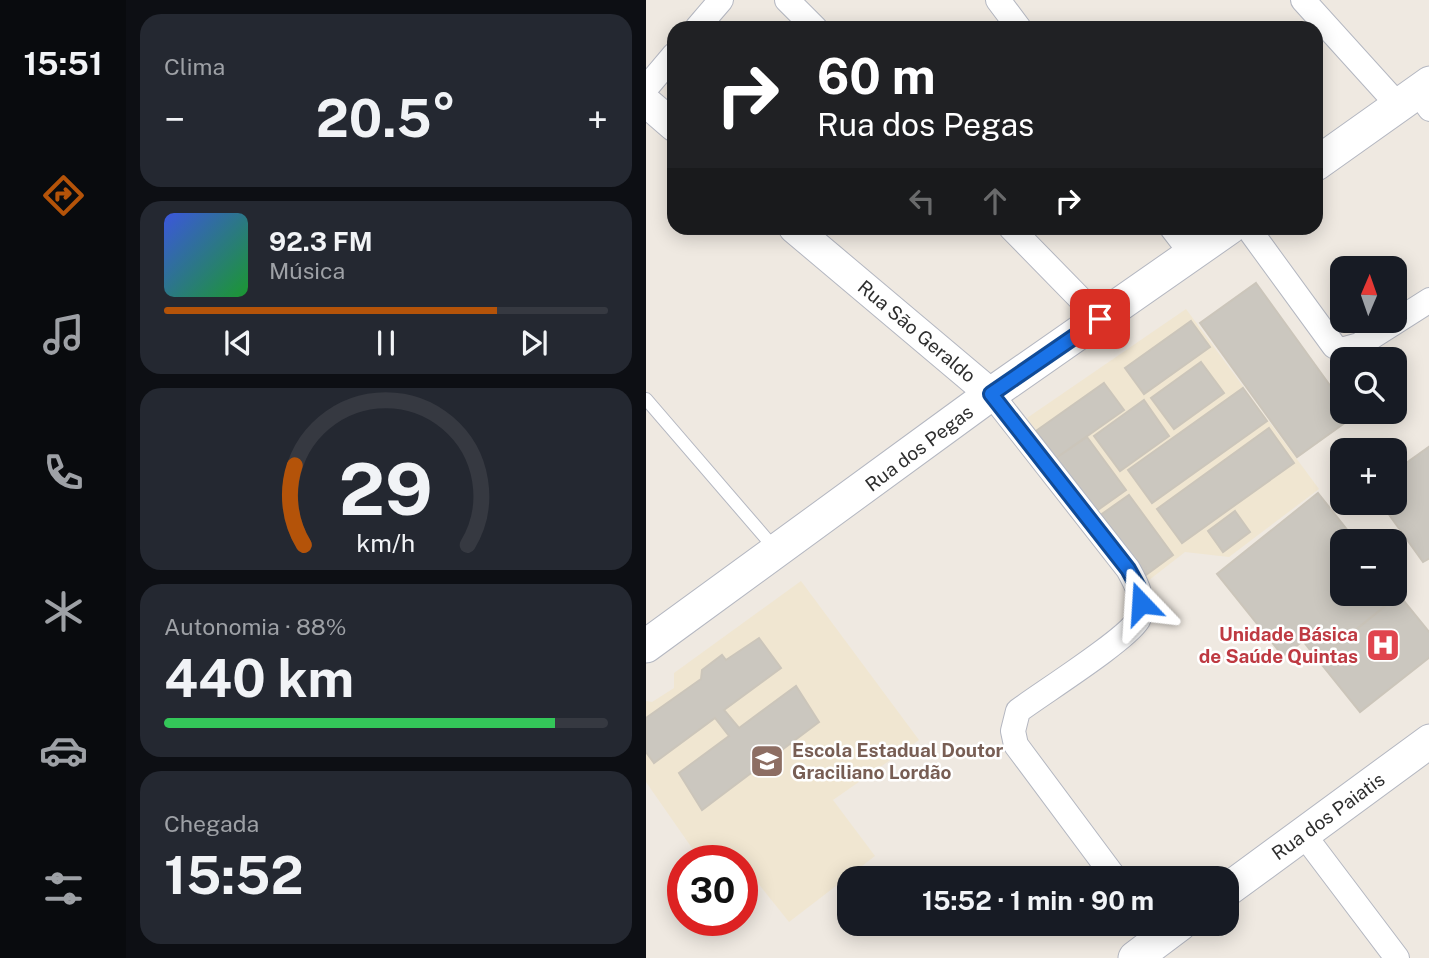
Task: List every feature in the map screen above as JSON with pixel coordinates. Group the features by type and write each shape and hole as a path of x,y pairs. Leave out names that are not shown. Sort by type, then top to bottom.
{"main road":[{"path":"1323,159 1418,97"},
{"name":"Rua dos Pegas","path":"646,646 991,394 1219,235"},
{"name":"Rua dos Paiatis","path":"1239,881 1429,741"}],"street":[{"path":"703,21 721,0"},
{"path":"787,0 808,21"},
{"path":"998,0 1014,21"},
{"path":"1303,0 1418,97"},
{"path":"646,88 667,63"},
{"path":"646,102 667,120"},
{"name":"Rua São Geraldo","path":"802,235 991,394 1128,569 1138,587 1141,603 1138,619 1123,635 1018,711 1013,731 1016,745 1027,762 1106,866"},
{"path":"1018,235 1100,319"},
{"path":"1177,235 1192,254"},
{"path":"1253,235 1334,346 1341,350 1359,345 1429,300"},
{"path":"1304,835 1397,958"}],"lane":[{"path":"646,399 778,552"}],"shaded area":[{"path":"1186,309 1319,489 1229,557 1185,552 1144,584 1027,418"},
{"name":"Escola Estadual Doutor Graciliano Lordão","path":"801,581 919,740 833,800 875,856 862,866 837,866 837,885 789,922 758,883 758,845 690,845 646,782 646,701 652,702 674,688 674,673"}],"building":[{"path":"1256,283 1330,385 1330,424 1343,424 1297,457 1200,323"},
{"path":"1191,321 1210,347 1144,394 1125,368"},
{"path":"1201,362 1224,393 1174,429 1151,398"},
{"path":"1104,383 1124,410 1056,458 1036,431"},
{"path":"1243,388 1267,421 1152,503 1128,470"},
{"path":"1144,400 1169,436 1120,471 1094,436"},
{"path":"1269,428 1294,463 1182,543 1157,509"},
{"path":"1087,437 1126,490 1095,512 1056,458"},
{"path":"1430,446 1430,558 1423,562 1407,540 1407,529 1399,529 1389,515 1407,515 1407,462"},
{"path":"1318,493 1330,508 1330,515 1335,515 1346,529 1330,529 1330,606 1385,606 1318,660 1303,641 1283,656 1217,574"},
{"path":"1129,495 1173,555 1143,577 1099,516"},
{"path":"1235,511 1250,532 1223,552 1208,531"},
{"name":"Unidade Básica de Saúde Quintas","path":"1407,605 1430,633 1430,657 1360,712 1318,660 1385,606"},
{"path":"759,638 781,668 724,710 739,728 796,686 819,722 702,810 679,773 729,736 715,718 654,763 646,752 646,718 701,679 702,670 722,655 726,660"}],"place":[{"name":"Unidade Básica de Saúde Quintas","path":"1383,645"},
{"name":"Escola Estadual Doutor Graciliano Lordão","path":"767,761"}],"route":[{"path":"1100,319 991,394 1128,569 1138,587 1141,603"}]}
